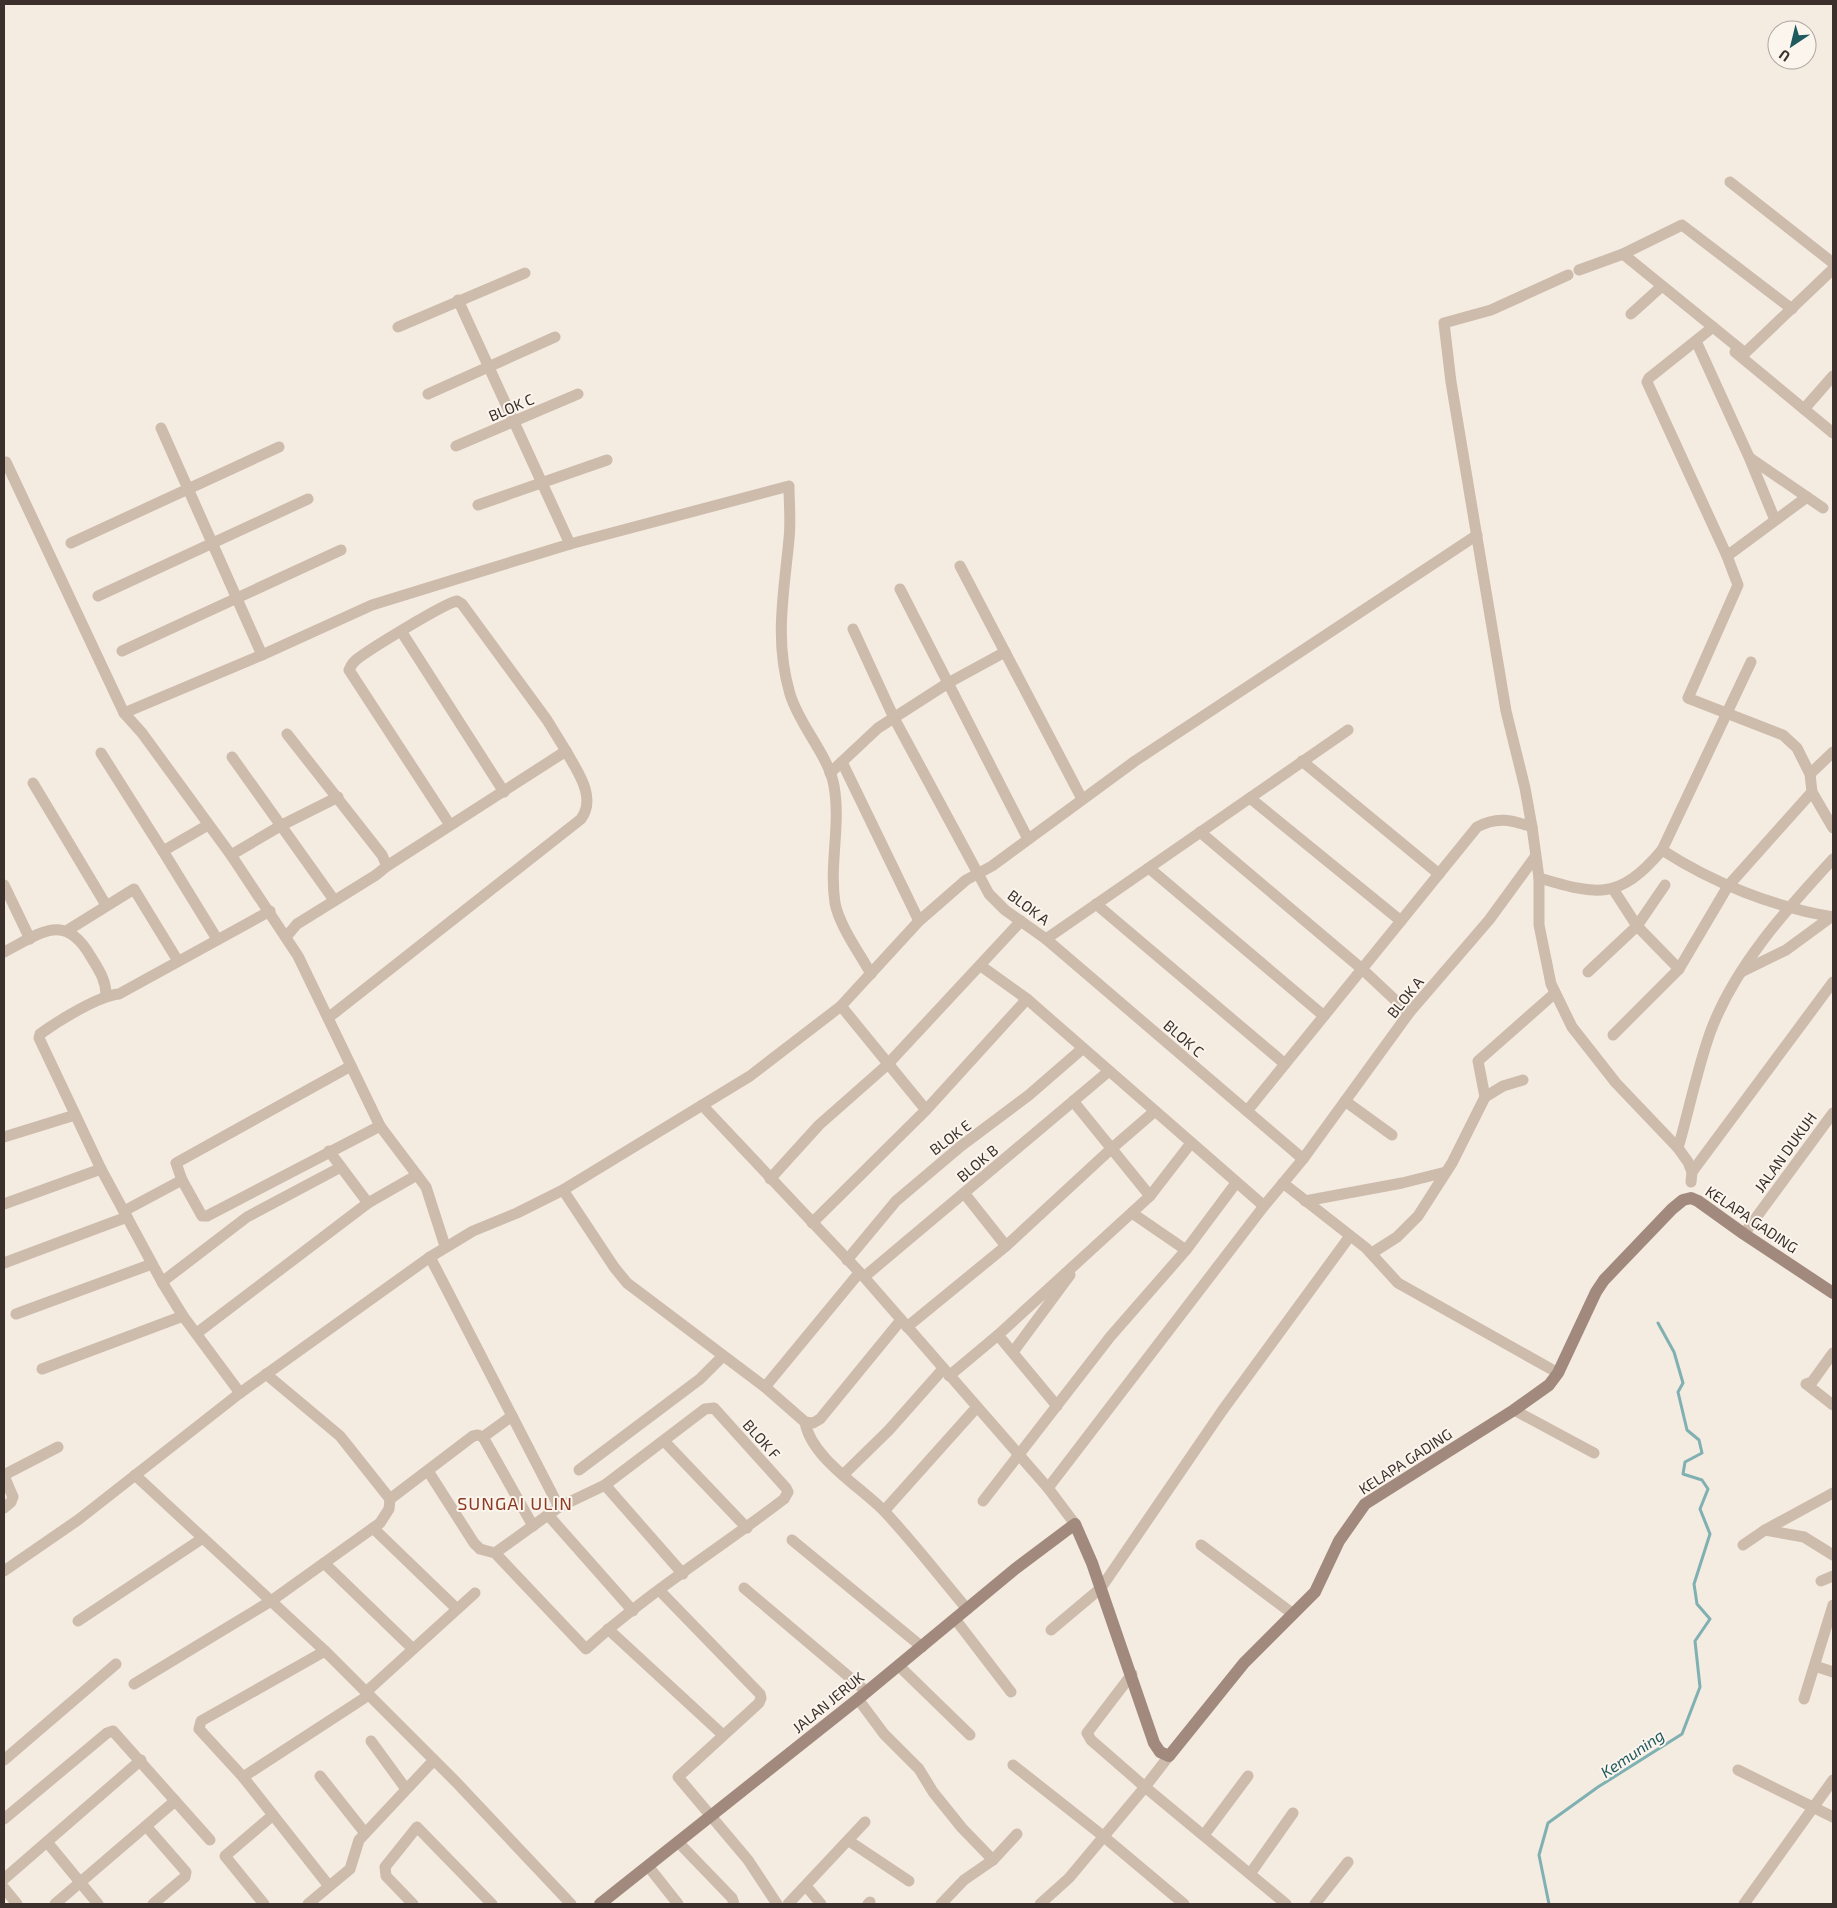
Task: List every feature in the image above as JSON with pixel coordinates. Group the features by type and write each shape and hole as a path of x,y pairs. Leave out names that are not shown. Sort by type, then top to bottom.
{"street":[{"path":"1730,182 1833,263"},
{"path":"1792,309 1682,225 1623,254 1573,272 1491,310 1444,323 1506,711 1532,827 1539,878 1540,925 1547,966 1555,992 1572,1027 1616,1083 1678,1148 1688,1162 1691,1177 1833,982"},
{"path":"1623,254 1833,432"},
{"path":"1711,328 1746,353 1833,269"},
{"path":"398,326 525,273"},
{"path":"1631,314 1662,286"},
{"path":"458,300 570,544"},
{"path":"1711,328 1648,378 1647,382 1727,556 1738,585 1688,698 1783,735 1797,748 1810,774 1812,792 1833,828"},
{"path":"428,394 555,337"},
{"path":"1696,341 1750,457 1775,520"},
{"path":"1804,409 1833,376"},
{"name":"BLOK C","path":"456,446 578,394"},
{"path":"161,428 262,655"},
{"path":"71,543 279,447"},
{"path":"1750,457 1823,508"},
{"path":"478,505 607,460"},
{"path":"6,462 124,713 142,733 231,855 270,911 298,956 380,1126 426,1187 445,1246"},
{"path":"124,713 262,655 372,605 570,544 789,486 789,537 780,613 781,645 790,693 796,710 830,773 838,816 834,860 835,903 838,915 871,974"},
{"path":"1727,556 1806,497"},
{"path":"98,596 308,500"},
{"path":"4,1572 78,1520 240,1393 445,1246 473,1231 517,1213 563,1190 750,1076 840,1006 919,921 966,880 977,875 1146,753 1477,535"},
{"path":"122,651 237,600 341,550"},
{"path":"960,566 1082,799"},
{"path":"900,589 1028,839"},
{"path":"328,1018 581,819 587,811 584,784 547,720 462,604 453,602 360,657 353,662 349,670 450,825"},
{"name":"BLOK A","path":"853,629 894,718 977,875 989,894 1005,910 1046,939"},
{"path":"401,632 504,792"},
{"path":"830,773 878,728 948,683 1005,652"},
{"path":"1539,878 1591,892 1613,888 1628,882 1643,871 1662,850 1751,662"},
{"path":"1046,939 1348,730"},
{"path":"287,734 382,855 386,866"},
{"path":"286,937 297,924 376,875 386,866 566,751"},
{"path":"101,752 217,939"},
{"path":"1810,774 1833,752"},
{"path":"232,757 334,900"},
{"path":"1302,761 1439,874"},
{"path":"842,762 919,921"},
{"path":"33,783 106,905"},
{"path":"1613,1036 1679,969 1728,886 1812,792"},
{"path":"231,855 282,825 338,797"},
{"path":"1250,798 1401,921"},
{"path":"1246,1111 1477,827 1489,820 1499,819 1532,827"},
{"path":"163,851 208,825"},
{"path":"1200,832 1362,969 1409,1013"},
{"path":"1662,850 1688,867 1728,886 1789,906 1832,917"},
{"name":"BLOK A","path":"1048,1488 1264,1206 1303,1159 1409,1013 1489,920 1535,857"},
{"path":"1678,1148 1710,1033 1733,984 1789,906 1833,859"},
{"path":"1149,868 1324,1016"},
{"path":"4,885 30,938"},
{"path":"1588,972 1637,926 1665,885"},
{"path":"1613,888 1637,926 1679,969"},
{"path":"68,930 134,889 178,961"},
{"path":"1096,904 1285,1064"},
{"path":"240,1393 198,1333 183,1316 162,1282 101,1169 39,1040 40,1034 106,996 119,994 270,911"},
{"path":"1742,972 1786,950 1832,917"},
{"path":"770,1179 819,1125 887,1065 1021,921"},
{"path":"4,952 30,938 56,929 68,930 78,937 91,956 106,984 106,996"},
{"name":"BLOK C","path":"1046,939 1303,1159"},
{"path":"981,966 1027,999 1264,1206"},
{"path":"1484,1097 1478,1061 1555,992"},
{"path":"812,1223 926,1110 1027,999"},
{"path":"840,1006 926,1110"},
{"name":"BLOK E","path":"847,1260 896,1201 961,1146 1029,1095 1082,1049"},
{"path":"351,1066 176,1162 182,1180 204,1217 380,1126"},
{"name":"BLOK B","path":"765,1387 862,1275 964,1193 1109,1071"},
{"path":"1372,1253 1397,1237 1413,1221 1446,1172 1484,1097 1503,1086 1523,1080"},
{"path":"1073,1101 1150,1196"},
{"path":"1345,1101 1392,1135"},
{"path":"702,1105 862,1275 1048,1488 1074,1524 1101,1588 1154,1742 1160,1752 1169,1756 1068,1878 1040,1904"},
{"path":"805,1422 813,1423 820,1419 904,1323 1006,1246 1155,1111"},
{"name":"JALAN DUKUH","path":"1744,1234 1833,1113"},
{"path":"4,1137 75,1115"},
{"path":"843,1475 946,1373 998,1335 1150,1196 1191,1143"},
{"path":"330,1151 368,1203"},
{"path":"162,1282 247,1217 342,1167"},
{"path":"4,1204 101,1169"},
{"path":"1305,1201 1402,1183 1446,1172"},
{"path":"198,1333 368,1203 417,1175"},
{"path":"4,1263 126,1214 182,1180"},
{"path":"983,1501 1110,1337 1186,1250 1236,1183"},
{"path":"1283,1183 1372,1253 1398,1283 1552,1369"},
{"path":"563,1190 614,1267 627,1283 765,1387 805,1422 811,1440 843,1475 884,1511 968,1609"},
{"path":"964,1193 1006,1246"},
{"name":"KELAPA GADING","path":"1169,1756 1244,1663 1316,1592 1339,1541 1365,1504 1514,1410 1549,1384 1558,1373 1596,1292 1610,1272 1683,1200 1691,1198 1698,1201 1833,1293"},
{"path":"1132,1213 1186,1250"},
{"path":"1051,1630 1101,1588 1222,1411 1350,1236"},
{"path":"1013,1352 1086,1254"},
{"path":"430,1256 559,1507"},
{"path":"16,1314 152,1264"},
{"path":"42,1369 183,1316"},
{"path":"998,1335 1057,1406"},
{"path":"1833,1353 1812,1382 1806,1384 1833,1405"},
{"path":"579,1470 700,1380 723,1356"},
{"path":"266,1374 340,1436 390,1500"},
{"path":"884,1511 977,1407"},
{"name":"BLOK F","path":"664,1441 704,1409 714,1408 788,1492 784,1498 746,1528"},
{"path":"1514,1410 1594,1454"},
{"path":"483,1437 512,1416"},
{"path":"134,1684 271,1601 373,1528 385,1516 390,1500 473,1436 483,1437 533,1526"},
{"path":"428,1471 474,1543 480,1549 495,1552 586,1649 608,1629 746,1528 664,1441 605,1485 559,1507 495,1552"},
{"path":"4,1508 12,1502 13,1497 4,1476 58,1447"},
{"path":"135,1475 325,1651 434,1760 571,1904"},
{"path":"605,1485 683,1574"},
{"path":"1743,1545 1765,1530 1833,1494"},
{"path":"548,1515 633,1611"},
{"name":"JALAN JERUK","path":"600,1904 862,1696 1074,1524"},
{"path":"373,1528 456,1610"},
{"path":"1765,1530 1804,1537 1833,1555"},
{"path":"78,1621 202,1538"},
{"path":"792,1540 922,1647"},
{"path":"1201,1545 1293,1614"},
{"path":"324,1563 413,1649"},
{"path":"1821,1581 1833,1576"},
{"path":"744,1588 862,1696 884,1734 919,1769 938,1798 962,1828 993,1860"},
{"path":"660,1591 760,1694 759,1702 678,1777 757,1872 777,1904"},
{"path":"243,1777 368,1694 413,1649 475,1593"},
{"path":"1804,1700 1833,1605"},
{"path":"955,1619 1010,1692"},
{"path":"608,1629 723,1735"},
{"path":"325,1651 201,1721 200,1732 243,1777 330,1886"},
{"path":"4,1760 116,1664"},
{"path":"899,1666 970,1735"},
{"path":"1815,1666 1833,1672"},
{"path":"1132,1674 1087,1733 1091,1740 1286,1904"},
{"path":"4,1819 108,1733 113,1731 141,1760 210,1840"},
{"path":"371,1741 406,1789"},
{"path":"4,1879 141,1760"},
{"path":"308,1904 350,1869 356,1846 365,1833 434,1760"},
{"path":"1013,1765 1104,1836 1184,1904"},
{"path":"1738,1770 1833,1817"},
{"path":"320,1776 365,1833"},
{"path":"1204,1835 1248,1776"},
{"path":"1744,1904 1833,1780"},
{"path":"55,1904 175,1801"},
{"path":"1250,1874 1293,1813"},
{"path":"264,1904 225,1856 273,1816"},
{"path":"788,1904 865,1822"},
{"path":"146,1826 186,1872 185,1877 153,1904"},
{"path":"413,1904 386,1876 385,1867 417,1827 492,1904"},
{"path":"941,1904 964,1880 993,1860 1017,1834"},
{"path":"849,1840 909,1881"},
{"path":"47,1842 98,1904"},
{"path":"678,1842 732,1898 734,1904"},
{"path":"1315,1904 1348,1862"},
{"path":"648,1866 678,1904"},
{"path":"806,1886 821,1904"},
{"path":"4,1888 12,1903"}],"waterway":[{"name":"Kemuning","path":"1549,1904 1539,1855 1548,1823 1598,1787 1682,1734 1700,1687 1695,1641 1710,1619 1697,1604 1694,1584 1710,1534 1700,1509 1708,1489 1702,1480 1683,1474 1685,1462 1702,1453 1699,1440 1687,1430 1678,1392 1683,1383 1674,1352 1658,1323"}],"district":[{"name":"SUNGAI ULIN","path":"515,1503"}]}
